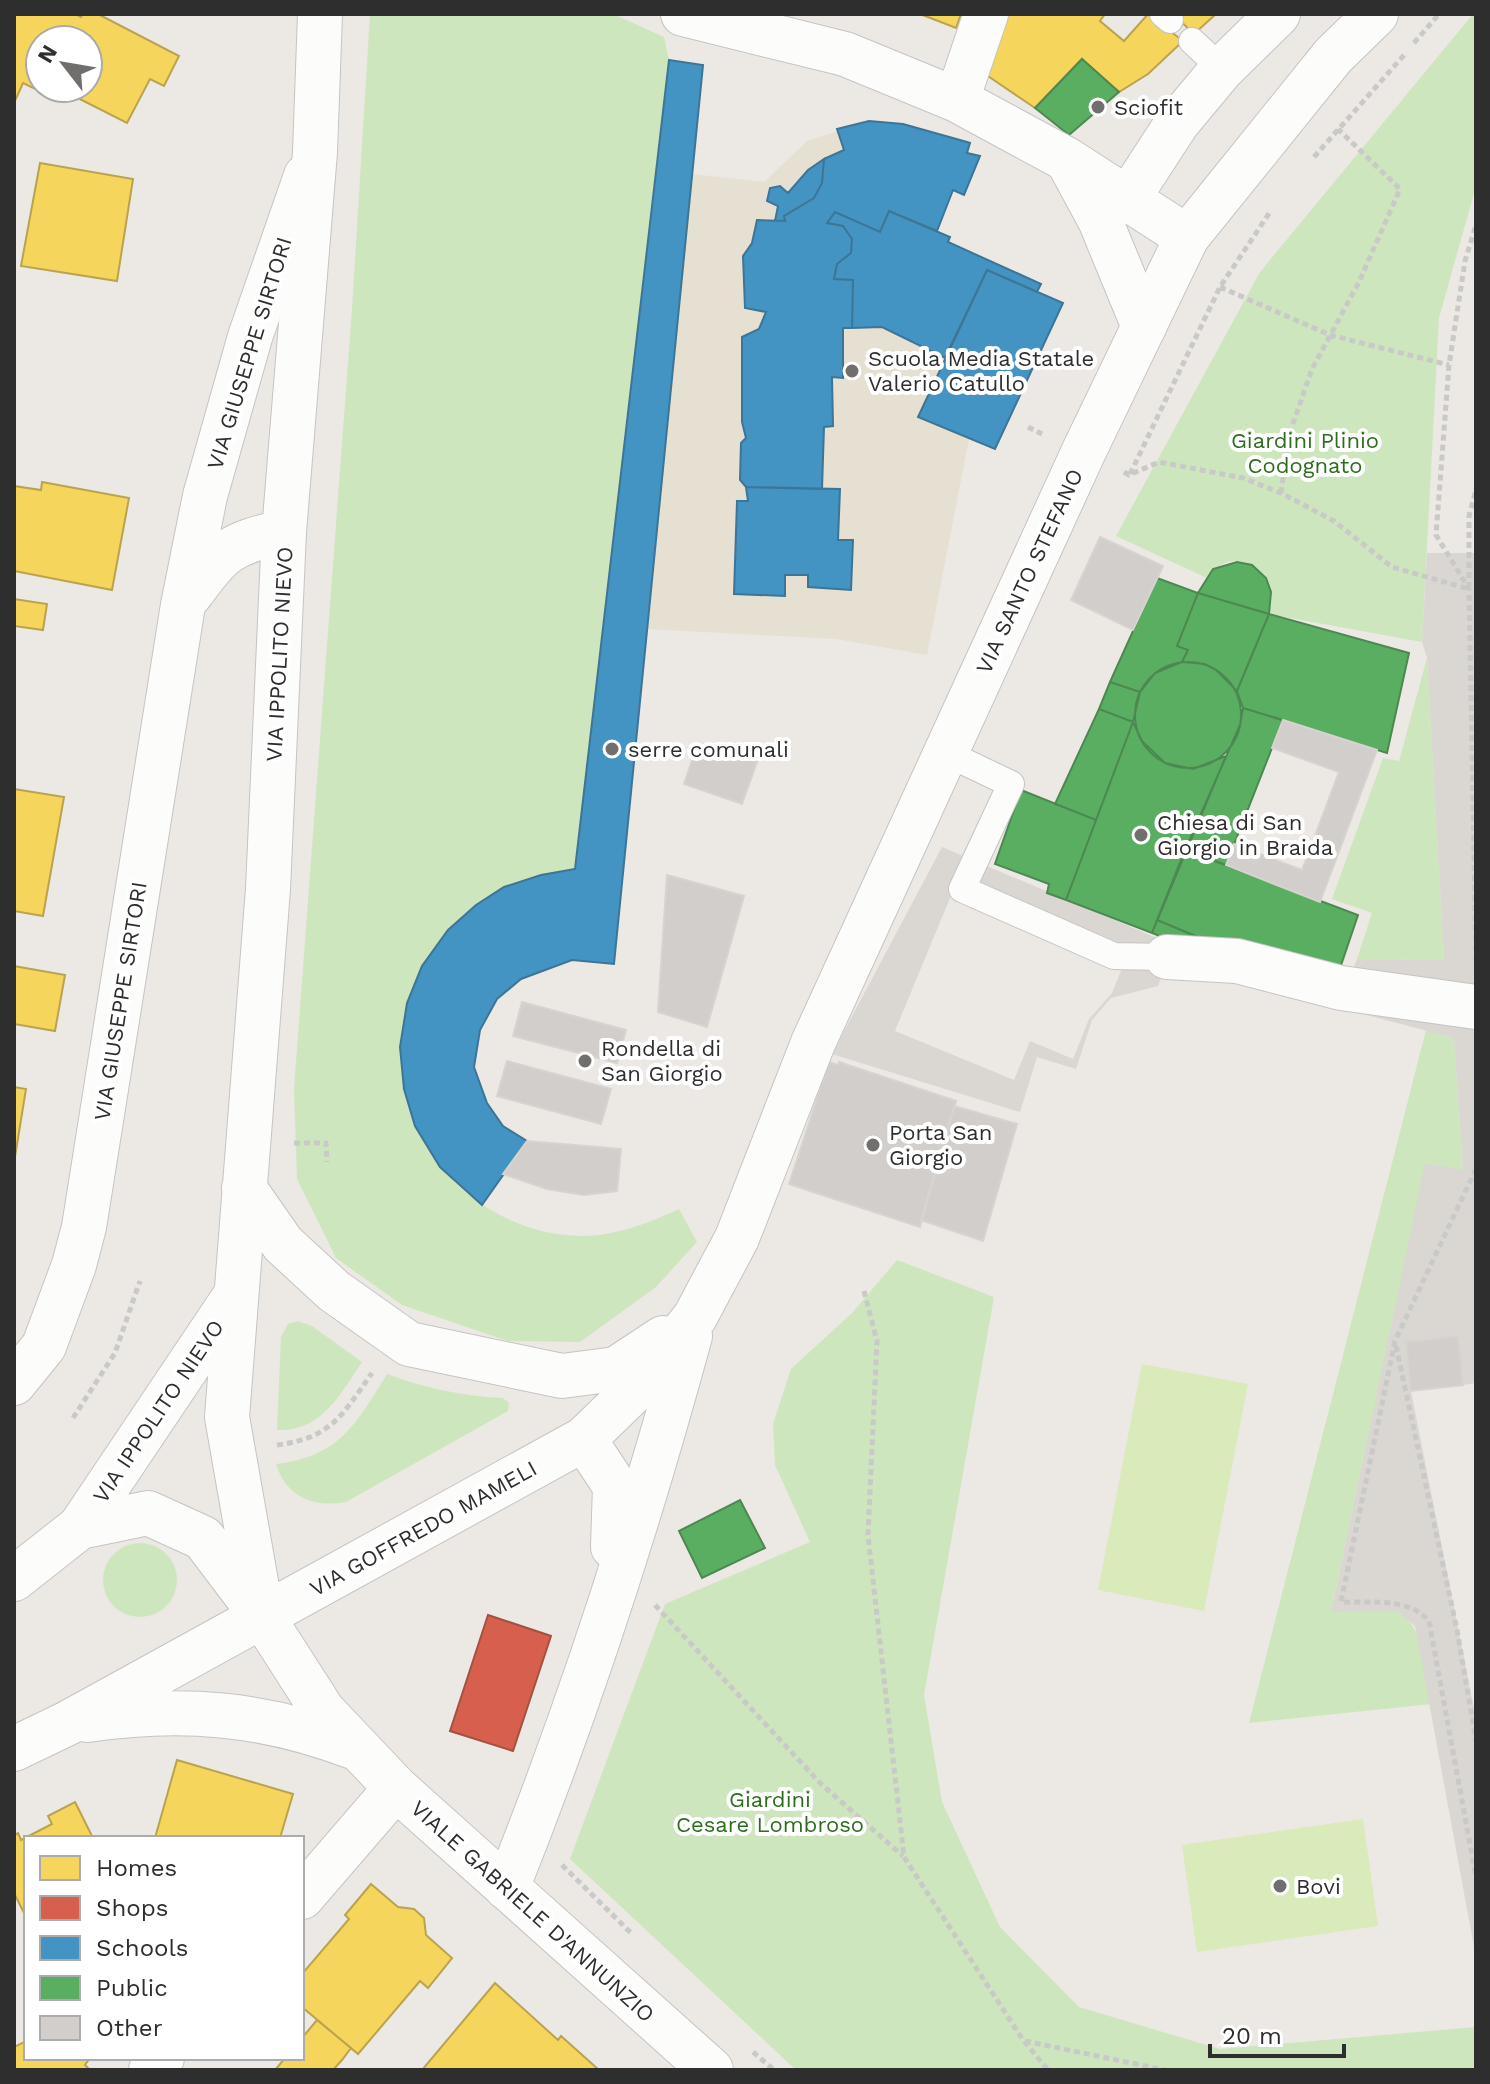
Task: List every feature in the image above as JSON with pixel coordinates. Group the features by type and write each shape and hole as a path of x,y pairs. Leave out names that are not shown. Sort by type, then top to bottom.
{"street":[{"name":"VIA IPPOLITO NIEVO","path":"262,1616 227,1417 268,889 284,532 315,152 320,14"},
{"path":"683,14 845,54 957,100 1066,159 1187,237"},
{"path":"781,14 845,54"},
{"path":"957,100 986,14"},
{"path":"1129,197 1177,123 1207,55 1278,14"},
{"name":"VIA SANTO STEFANO","path":"762,1175 813,1043 1083,453 1187,237 1333,56 1376,14"},
{"name":"VIA GIUSEPPE SIRTORI","path":"14,1383 29,1337 74,1265 84,1227 183,605 205,496 246,352 315,152"},
{"path":"1066,159 1100,220 1144,327"},
{"name":"VIA GIUSEPPE SIRTORI","path":"183,605 221,554 246,540 284,532"},
{"path":"1167,957 1237,961 1341,988 1476,1007"},
{"name":"VIA GOFFREDO MAMELI","path":"14,1749 68,1723 584,1439 649,1376 695,1317 737,1238 762,1175"},
{"path":"244,1188 283,1244 334,1291 409,1344 562,1376 616,1369 695,1317"},
{"name":"VIA IPPOLITO NIEVO","path":"80,1527 236,1294"},
{"name":"VIA GOFFREDO MAMELI","path":"507,1888 616,1585 657,1458 695,1317"},
{"name":"VIA GOFFREDO MAMELI","path":"584,1439 615,1486 616,1585"},
{"path":"14,1579 80,1527 148,1513 203,1538 262,1616"},
{"name":"VIALE GABRIELE D'ANNUNZIO","path":"262,1616 323,1711 396,1788 711,2070"},
{"name":"VIALE GABRIELE D'ANNUNZIO","path":"68,1723 123,1715 239,1715 298,1727 359,1749"},
{"path":"304,1895 396,1788"}],"lane":[{"path":"946,753 1011,784 962,889 1114,956 1167,957"}],"path":[{"path":"1309,163 1439,14"},
{"path":"1281,493 1289,435 1312,369 1359,282 1400,189 1338,129"},
{"path":"1129,475 1220,287 1271,210"},
{"path":"1469,589 1436,535 1449,365 1465,261 1476,225"},
{"path":"1220,287 1330,335 1449,365"},
{"path":"1028,427 1129,475 1159,462 1243,478 1281,493 1334,521 1392,567 1469,589"},
{"path":"1476,490 1469,516 1476,970"},
{"path":"290,1143 326,1143 327,1162"},
{"path":"1476,1169 1395,1341 1341,1602 1403,1604 1417,1608 1429,1621 1476,1877"},
{"path":"73,1418 115,1353 140,1281"},
{"path":"864,1291 877,1341 868,1535 904,1857"},
{"path":"1395,1341 1457,1630 1476,1741"},
{"path":"272,1445 293,1443 333,1427 380,1363"},
{"path":"616,1585 671,1620 821,1784 904,1857 1023,2040 1048,2070"},
{"path":"1023,2040 1165,2070"}],"shaded area":[{"name":"Scuola Media Statale Valerio Catullo","path":"869,121 903,124 970,143 967,152 980,156 964,195 953,191 937,231 950,237 948,242 1041,284 1037,292 1063,303 995,449 969,439 927,655 836,639 647,629 692,174 764,182 807,141"},
{"path":"1427,553 1476,553 1476,1383 1463,1385 1458,1336 1406,1342 1411,1391 1476,1719 1476,1958 1415,1626 1397,1611 1331,1612 1425,1163 1463,1170 1454,1038 1166,962 1158,986 1111,998 1092,1020 1076,1069 1037,1057 1020,1112 832,1054 942,847 1171,944 1350,976 1357,959 1444,960 1427,658 1422,642","holes":["957,881 1127,956 1112,993 1089,1019 1073,1059 1030,1041 1014,1080 895,1031"]}],"green space":[{"path":"370,14 613,14 664,37 669,60 575,869 522,881 497,891 474,906 440,941 417,981 404,1024 402,1068 411,1111 430,1151 460,1187 500,1215 548,1232 586,1236 630,1228 679,1209 697,1242 656,1287 580,1342 508,1341 402,1305 336,1258 297,1179 294,1089 352,309"},
{"name":"Giardini Plinio Codognato","path":"1476,14 1476,186 1439,318 1422,642 1269,614 1271,599 1268,585 1253,566 1230,562 1218,567 1207,578 1116,536 1260,272"},
{"path":"1427,658 1444,960 1357,959 1372,913 1332,899 1383,758 1399,761"},
{"path":"1426,1030 1454,1038 1463,1171 1426,1163 1331,1611 1397,1611 1407,1619 1424,1652 1432,1704 1249,1723"},
{"name":"Giardini Cesare Lombroso","path":"897,1260 994,1297 924,1695 942,1802 1000,1927 1079,2007 1220,2049 1476,2027 1476,2070 796,2070 570,1859 665,1604 810,1542 775,1465 773,1424 791,1369 853,1312"},
{"path":"298,1321 312,1326 362,1362 337,1399 317,1418 306,1425 277,1430 281,1337 288,1324"},
{"path":"1142,1364 1248,1384 1204,1611 1098,1590"},
{"path":"387,1374 444,1390 503,1398 509,1403 508,1411 346,1502 312,1501 294,1492 276,1464 298,1460 331,1446 355,1423"},
{"path":"140,1543 154,1546 166,1554 174,1566 177,1580 174,1594 166,1606 154,1614 140,1617 126,1614 114,1606 106,1594 103,1580 106,1566 114,1554 126,1546"},
{"name":"Bovi","path":"1363,1819 1378,1926 1197,1952 1182,1845"}],"building: Homes":[{"path":"14,14 75,14 81,17 83,14 98,14 179,56 164,86 150,79 127,123 90,104 104,104 104,24 24,24 24,83 14,103"},
{"path":"920,14 961,14 956,28"},
{"path":"1007,14 1105,14 1100,21 1124,41 1148,14 1183,41 1148,74 1119,92 1082,59 1035,108 982,72"},
{"path":"1173,14 1216,14 1194,34"},
{"path":"40,163 133,179 117,281 21,266"},
{"path":"42,482 129,498 112,590 14,571 14,486 41,490"},
{"path":"14,599 47,604 43,630 14,626"},
{"path":"14,789 64,797 43,916 14,911"},
{"path":"14,966 65,975 55,1031 14,1024"},
{"path":"14,1087 26,1089 14,1163"},
{"path":"177,1760 293,1794 281,1836 156,1836"},
{"path":"75,1802 92,1836 29,1836 52,1824 48,1816"},
{"path":"18,1833 21,1840 24,1838 24,1913 14,1893 14,1835"},
{"path":"371,1884 398,1907 414,1909 424,1918 426,1935 452,1958 428,1988 420,1981 358,2054 304,2009 304,1972 349,1919 345,1915"},
{"path":"495,1983 558,2040 561,2036 599,2070 422,2070"},
{"path":"317,2020 351,2048 333,2070 275,2070 283,2060 304,2060 304,2036"},
{"path":"24,2042 24,2060 89,2060 85,2065 90,2070 14,2070 14,2047"}],"building: Shops":[{"path":"488,1615 551,1636 513,1751 450,1731"}],"building: Schools":[{"name":"serre comunali","path":"669,60 703,65 614,964 572,960 521,979 497,999 480,1030 474,1067 487,1103 503,1126 527,1141 482,1205 440,1167 415,1126 404,1089 400,1047 407,1003 422,966 448,930 476,905 504,887 541,875 575,869"},
{"path":"869,121 903,124 967,142 970,143 967,153 980,156 964,195 953,190 937,231 889,211 880,232 835,212 827,223 843,226 852,239 851,253 837,264 834,279 853,280 852,328 843,328 843,378 832,377 833,426 824,427 822,489 746,487 740,480 741,443 746,438 742,422 742,337 759,329 766,312 745,308 743,256 752,243 757,220 785,221 784,216 814,198 822,183 824,159 844,150 837,129"},
{"path":"824,159 822,183 814,198 784,216 785,221 775,221 778,206 767,201 770,188 780,186 788,193 808,170"},
{"path":"889,211 950,237 948,242 1041,284 1037,292 987,270 945,358 882,327 852,328 853,280 834,279 837,264 851,253 852,239 843,226 827,223 835,212 880,232"},
{"path":"987,270 1063,303 995,449 918,417"},
{"path":"746,487 840,489 838,540 853,540 851,590 808,587 808,575 785,575 785,596 734,594 737,501 748,501"}],"building: Public":[{"path":"1082,59 1119,92 1069,135 1035,108"},
{"path":"1237,562 1252,565 1266,578 1271,592 1269,614 1198,593 1213,569"},
{"path":"1157,578 1198,593 1177,646 1188,650 1182,662 1155,673 1140,692 1110,682"},
{"path":"1198,593 1269,614 1237,691 1216,670 1205,664 1182,662 1188,650 1177,646"},
{"path":"1269,614 1409,653 1387,753 1243,708 1237,691"},
{"path":"1188,662 1208,666 1226,677 1237,695 1241,715 1237,735 1226,753 1208,764 1188,768 1168,764 1150,753 1139,735 1135,715 1139,695 1150,677 1168,666"},
{"path":"1110,682 1140,692 1133,722 1099,709"},
{"path":"1243,708 1283,720 1226,865 1185,850 1240,725"},
{"path":"1099,709 1133,722 1096,820 1055,804"},
{"name":"Chiesa di San Giorgio in Braida","path":"1133,722 1142,741 1165,763 1193,769 1226,756 1152,933 1066,900"},
{"path":"1021,790 1096,820 1066,900 1047,893 1049,884 995,864"},
{"path":"1185,850 1358,915 1337,977 1249,958 1157,920"},
{"path":"1157,920 1212,943 1207,955 1152,933"},
{"path":"740,1500 765,1548 702,1578 679,1531"}],"building: Other":[{"path":"1100,537 1163,566 1133,630 1071,600"},
{"path":"1283,720 1377,750 1320,902 1226,865 1234,844 1302,870 1339,772 1272,748"},
{"path":"698,743 757,762 742,804 684,784"},
{"path":"667,875 744,896 707,1027 658,1012"},
{"path":"522,1002 626,1030 617,1063 513,1036"},
{"path":"507,1061 611,1089 601,1124 497,1096"},
{"name":"Porta San Giorgio","path":"829,1062 838,1065 839,1062 956,1101 920,1227 789,1184"},
{"path":"954,1106 1017,1124 983,1241 921,1220"},
{"path":"527,1141 621,1149 617,1191 584,1195 547,1189 503,1174"},
{"path":"1458,1336 1463,1385 1411,1391 1406,1342"}],"place":[{"name":"Sciofit","path":"1098,107"},
{"name":"Scuola Media Statale Valerio Catullo","path":"852,371"},
{"name":"serre comunali","path":"612,749"},
{"name":"Chiesa di San Giorgio in Braida","path":"1141,835"},
{"name":"Rondella di San Giorgio","path":"585,1061"},
{"name":"Porta San Giorgio","path":"873,1145"},
{"name":"Bovi","path":"1280,1886"}]}
